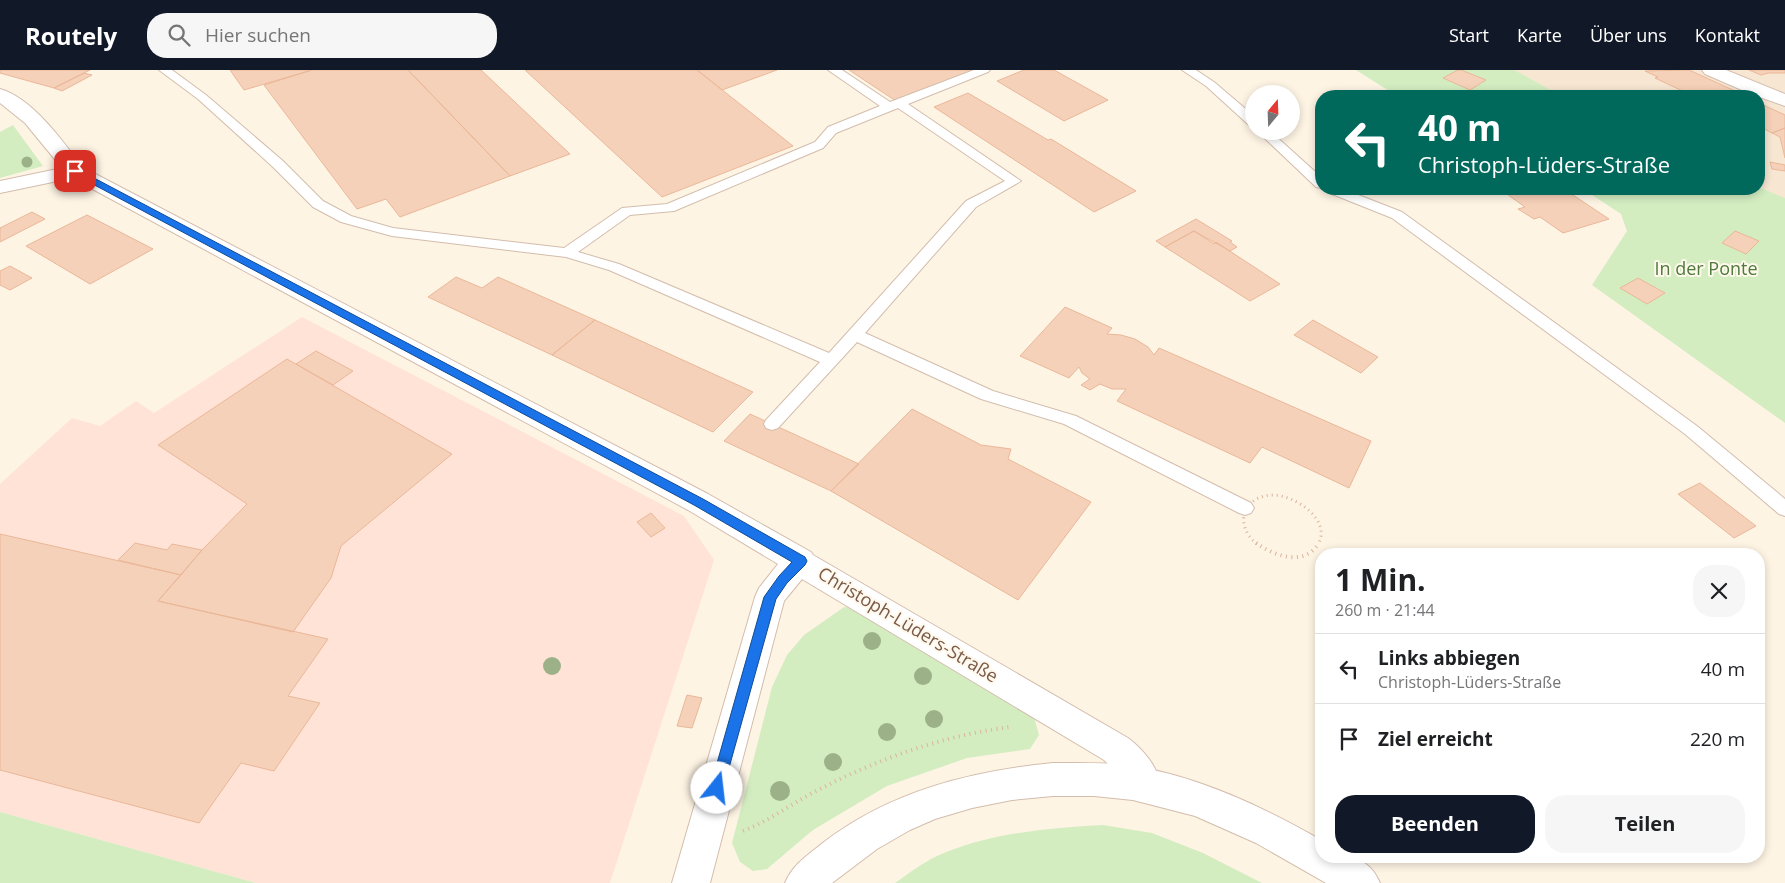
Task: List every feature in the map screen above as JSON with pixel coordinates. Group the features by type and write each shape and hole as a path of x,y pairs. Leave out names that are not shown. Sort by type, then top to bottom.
{"street":[{"path":"1711,70 1757,90"},
{"path":"1765,93 1785,100"},
{"name":"Christoph-Lüders-Straße","path":"5,104 42,128 75,171 698,502 801,561 1116,749 1138,771 1141,784"},
{"path":"0,187 75,171"},
{"path":"690,883 770,597 783,579 801,561"},
{"path":"804,883 864,836 904,815 941,800 977,791 1046,780 1094,780 1141,784 1171,791 1248,822 1315,857"},
{"path":"1326,863 1360,883"}],"lane":[{"path":"165,70 202,97 278,164 318,204 346,219 392,232 567,253 622,270 830,360"},
{"path":"772,424 855,335 971,204 1014,181 894,105 834,70"},
{"path":"567,253 627,211 669,208 819,145 832,130 984,70"},
{"path":"1188,70 1210,84 1245,115"},
{"path":"1273,140 1315,179"},
{"path":"1346,195 1397,216 1691,430 1785,509"},
{"path":"855,335 987,395 1070,420 1245,508"}],"path":[{"path":"1315,550 1310,554 1298,557 1285,557 1260,547 1250,538 1244,528 1245,508 1252,501 1263,496 1275,495 1301,503 1315,515 1322,530 1323,540 1318,548"},
{"path":"707,825 744,832 813,792 893,755 958,735 992,728 1040,724 1050,710"}],"shaded area":[{"path":"1515,70 1785,70 1785,198 1765,190 1765,90 1550,90"},
{"path":"302,317 684,516 714,560 610,883 256,883 0,812 0,484 72,418 100,426 136,401 154,413"}],"green space":[{"path":"1356,70 1515,70 1550,90 1388,90"},
{"path":"13,125 43,166 0,178 0,132"},
{"name":"In der Ponte","path":"1765,190 1785,198 1785,423 1592,285 1627,231 1621,214 1592,195 1765,195"},
{"path":"844,607 862,608 1034,717 1039,735 1030,749 967,758 887,786 813,830 767,869 753,871 740,862 732,843 772,687 787,655 804,635"},
{"path":"0,812 256,883 0,883"},
{"path":"1103,825 1152,833 1203,853 1262,883 895,883 937,856 977,842 1040,830"}],"building":[{"path":"0,70 90,70 54,88 0,73"},
{"path":"230,70 312,70 244,90"},
{"path":"312,70 408,70 510,176 400,217 386,199 357,209 264,85"},
{"path":"408,70 481,70 570,154 510,176"},
{"path":"525,70 697,70 793,146 662,197"},
{"path":"697,70 777,70 722,90"},
{"path":"849,70 976,70 896,101"},
{"path":"1024,70 1054,70 1108,100 1064,121 997,81"},
{"path":"1458,70 1486,80 1470,90 1443,78"},
{"path":"1689,70 1733,90 1680,90 1645,71"},
{"path":"1749,70 1785,70 1785,73 1761,75"},
{"path":"84,73 92,75 62,91 54,88"},
{"path":"968,93 1048,140 1051,139 1136,191 1094,212 934,107"},
{"path":"1765,106 1785,115 1785,128 1772,133 1765,129"},
{"path":"1785,128 1785,158 1780,137 1772,133"},
{"path":"1770,162 1785,165 1785,171 1772,169"},
{"path":"1508,195 1573,195 1609,219 1563,233 1540,217 1534,219 1518,209 1525,207"},
{"path":"32,212 45,219 0,242 0,228"},
{"path":"87,215 153,249 90,284 26,246"},
{"path":"1196,219 1232,241 1230,242 1237,247 1230,251 1194,231 1165,247 1156,241"},
{"path":"1194,231 1214,244 1216,242 1280,284 1250,301 1165,247"},
{"path":"1735,231 1759,241 1746,254 1722,243"},
{"path":"10,266 32,278 10,290 0,285 0,271"},
{"path":"456,277 482,288 498,277 595,320 552,355 428,297"},
{"path":"1638,278 1665,293 1647,304 1620,288"},
{"path":"1065,307 1112,328 1107,334 1135,339 1148,347 1154,355 1159,348 1371,441 1349,488 1262,447 1250,463 1117,401 1126,389 1112,389 1100,384 1090,390 1081,385 1090,379 1082,373 1079,367 1069,378 1020,356"},
{"path":"595,320 753,392 713,432 552,355"},
{"path":"1313,320 1378,357 1361,373 1294,335"},
{"path":"316,351 353,371 333,385 296,364"},
{"path":"287,359 452,454 341,546 331,578 293,632 158,601 202,550 247,504 158,445"},
{"path":"912,409 981,445 1011,449 1008,459 1091,502 1018,600 831,491"},
{"path":"750,414 859,464 831,491 724,441"},
{"path":"1700,483 1756,526 1734,538 1678,494"},
{"path":"651,513 665,528 651,537 637,522"},
{"path":"0,534 181,575 158,601 328,639 288,696 320,703 274,771 241,763 199,823 0,770"},
{"path":"135,543 167,550 172,544 202,550 181,575 118,560"},
{"path":"687,695 702,698 692,728 677,726"}],"route":[{"path":"75,171 698,502 801,561 783,579 770,597 717,788"}]}
